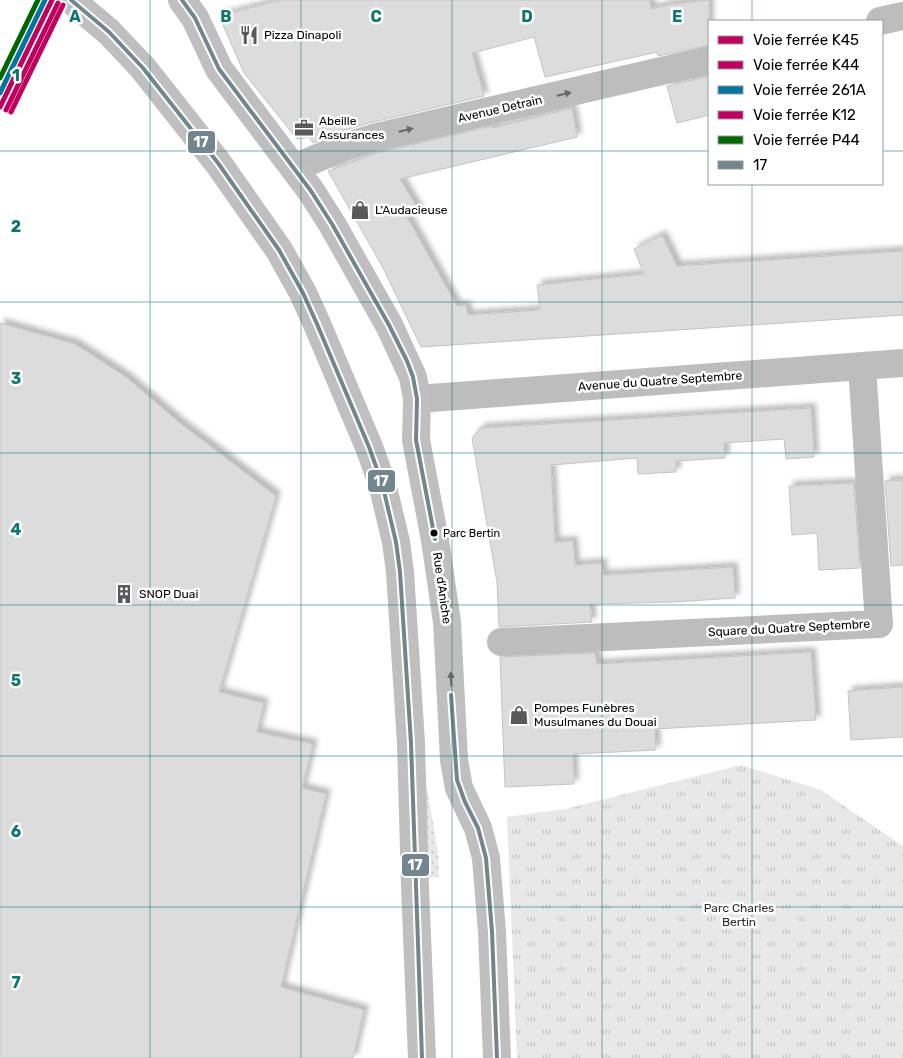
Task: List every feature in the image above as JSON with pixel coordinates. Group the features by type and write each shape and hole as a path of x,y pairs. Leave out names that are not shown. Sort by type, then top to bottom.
{"main road":[{"path":"71,0 134,57 218,163 279,250 303,293 369,447 382,483 396,542 400,572 411,742 422,1058"},
{"name":"Rue d'Aniche","path":"182,0 195,18 219,69 311,190 390,326 410,369 417,399 416,440 435,540 447,622 454,760 457,780 478,828 486,858 492,932 497,1058"}],"street":[{"path":"883,20 903,16"},
{"name":"Avenue Detrain","path":"294,168 344,147 373,138 708,60"},
{"name":"Avenue du Quatre Septembre","path":"417,399 903,363"},
{"name":"Square du Quatre Septembre","path":"501,642 879,624 862,366"}],"green space":[{"name":"Parc Charles Bertin","path":"741,765 821,790 903,846 903,1058 517,1058 507,817 565,809"},
{"path":"427,788 438,853 439,877 424,878 425,789"}],"building":[{"path":"281,0 650,0 651,9 673,4 709,0 708,45 658,56 657,52 545,77 534,37 472,53 484,96 369,123 339,132 313,143 309,137 297,139 244,73 219,16"},
{"path":"708,76 708,115 677,123 667,86"},
{"path":"572,108 577,137 400,179 419,211 407,217 457,306 466,305 468,315 540,310 537,285 644,274 634,249 662,235 677,266 903,251 903,315 421,347 382,266 328,171 377,153 492,126 493,128"},
{"name":"SNOP Duai","path":"0,323 75,344 126,377 180,423 276,496 219,692 264,703 257,732 313,744 302,788 326,794 281,987 364,1010 353,1058 0,1058"},
{"path":"811,408 814,457 786,459 784,439 724,443 725,458 676,461 676,472 638,474 637,458 551,465 555,542 573,541 575,565 602,563 603,575 733,567 735,598 590,604 592,622 499,627 497,582 472,438 481,428"},
{"path":"903,480 903,565 891,566 885,481"},
{"path":"854,483 860,568 819,570 817,533 792,535 789,486"},
{"path":"811,652 816,720 655,729 656,750 573,754 574,784 505,787 500,657 595,653 597,664"},
{"path":"903,687 903,737 851,740 848,691"}],"rail line":[{"name":"P44","path":"0,78 38,0"},
{"name":"261A","path":"0,93 45,0"},
{"name":"K45","path":"0,107 52,0"},
{"name":"K44","path":"6,110 58,3"},
{"name":"K12","path":"11,112 63,5"}],"transit line":[{"name":"17","path":"71,0 109,32 143,68 218,163 279,250 303,293 317,324 369,447 382,483 396,542 400,572 411,743 422,1058"},
{"name":"17","path":"182,0 195,18 219,69 311,191 332,224 407,361 413,377 417,399 416,440 435,539"},
{"name":"17","path":"451,695 457,780 478,828 486,858 492,932 497,1058"}],"place":[{"name":"Pizza Dinapoli","path":"249,35"},
{"name":"Abeille Assurances","path":"304,128"},
{"name":"L'Audacieuse","path":"360,210"},
{"name":"Parc Bertin","path":"434,533"},
{"name":"SNOP Duai","path":"124,594"},
{"name":"Pompes Funèbres Musulmanes du Douai","path":"519,715"}]}
